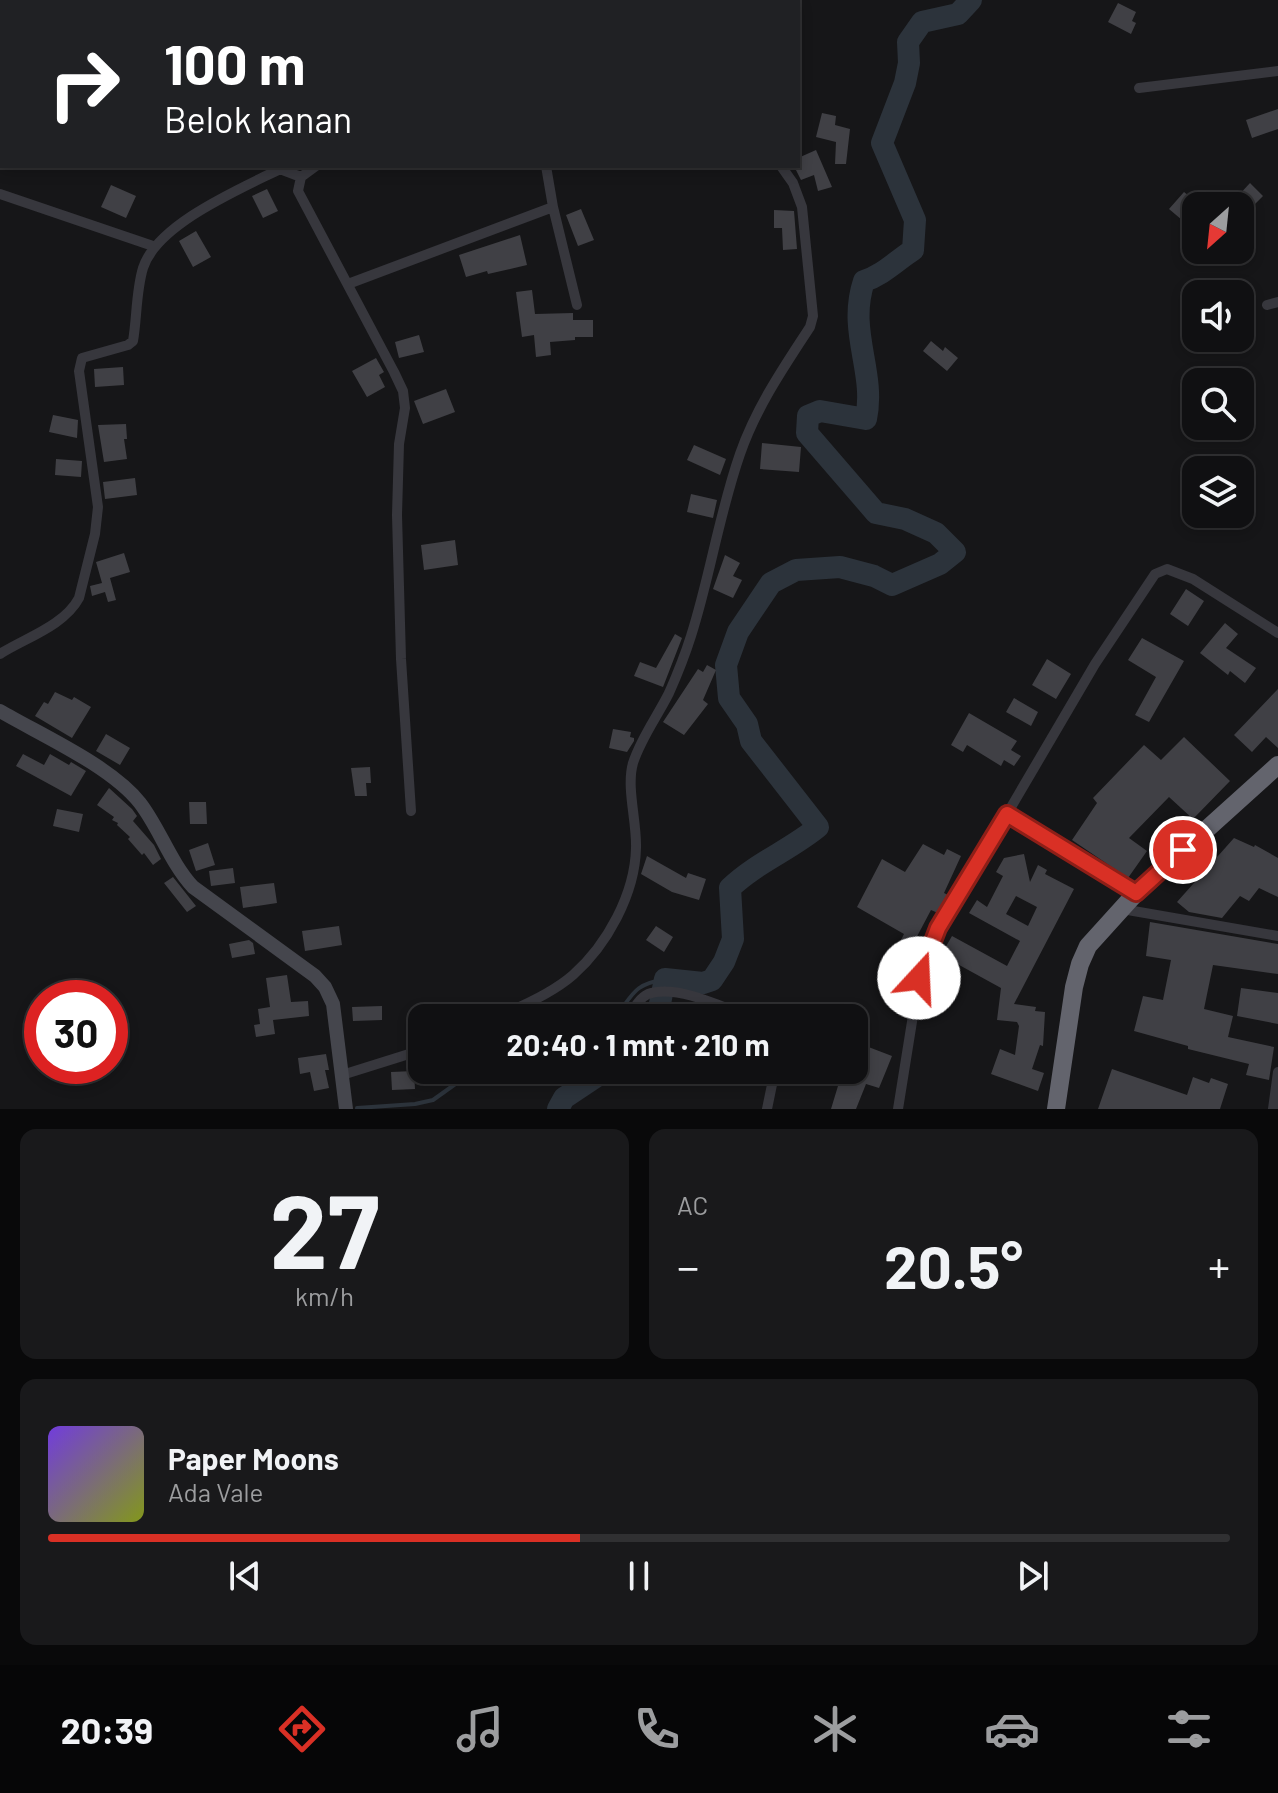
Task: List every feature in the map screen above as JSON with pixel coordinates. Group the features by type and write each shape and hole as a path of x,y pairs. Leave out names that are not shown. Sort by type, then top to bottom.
{"highway":[{"path":"1056,1109 1080,964 1095,938 1136,893 1278,765"}],"street":[{"path":"1139,88 1278,71"},
{"path":"0,654 44,630 74,608 79,598 95,534 98,507 79,364 82,358 133,341 141,272 153,246 161,238 221,198 276,168 301,177"},
{"path":"313,168 301,177 298,191 405,398 399,444 397,515 401,659 411,811"},
{"path":"546,168 577,305"},
{"path":"521,1004 556,987 583,965 598,947 621,908 632,881 636,851 631,781 634,760 668,694 691,636 710,557 748,433 764,398 810,327 813,316 802,207 793,183 782,168"},
{"path":"0,194 153,246"},
{"path":"348,284 553,207"},
{"path":"898,1109 919,978 929,947 1095,664 1155,574 1167,569 1193,579 1278,633"},
{"path":"0,711 120,783 141,805 178,869 193,887 315,976 325,987 333,1004 346,1109"},
{"path":"1007,814 1136,893"},
{"path":"1122,909 1278,936"},
{"path":"638,1004 649,994 679,993 711,1004"},
{"path":"342,1075 408,1054"},
{"path":"1273,1109 1278,1072"},
{"path":"767,1109 772,1084"}],"building":[{"path":"1118,3 1136,12 1132,21 1136,23 1131,34 1108,22"},
{"path":"1278,109 1278,129 1252,138 1246,120"},
{"path":"822,113 836,116 835,125 850,129 846,164 835,164 836,142 816,137"},
{"path":"816,150 832,187 818,191 814,175 801,180 795,168 800,168 800,157"},
{"path":"1250,183 1263,196 1254,205 1254,192 1242,192"},
{"path":"111,185 136,196 126,218 101,207"},
{"path":"267,189 278,211 263,218 252,196"},
{"path":"1182,194 1182,220 1169,209"},
{"path":"581,209 594,240 578,246 566,215"},
{"path":"774,210 794,211 797,249 783,250 782,228 774,228"},
{"path":"196,231 211,257 193,267 179,241"},
{"path":"520,235 527,265 466,277 459,255"},
{"path":"532,290 535,314 573,313 573,320 593,320 593,337 550,342 551,355 536,357 534,335 522,337 516,292"},
{"path":"419,335 424,352 399,358 395,342"},
{"path":"931,341 958,358 947,371 923,351"},
{"path":"376,358 384,372 379,375 385,387 367,397 352,371"},
{"path":"123,367 124,385 95,387 94,369"},
{"path":"446,389 455,412 423,424 414,401"},
{"path":"53,415 78,420 77,438 49,432"},
{"path":"126,424 127,439 124,439 127,459 104,462 98,425"},
{"path":"762,443 801,447 799,472 760,469"},
{"path":"694,445 726,459 720,475 687,460"},
{"path":"56,459 82,461 81,477 55,475"},
{"path":"135,478 137,495 105,499 103,482"},
{"path":"691,494 717,500 713,518 687,512"},
{"path":"455,540 458,565 424,570 421,545"},
{"path":"124,553 130,572 110,578 116,600 108,602 105,592 92,596 90,586 102,583 96,562"},
{"path":"725,555 740,563 733,576 742,580 733,598 713,589"},
{"path":"1186,589 1204,601 1188,626 1170,614"},
{"path":"1225,623 1238,634 1226,648 1256,668 1245,683 1230,671 1228,675 1200,653"},
{"path":"675,634 682,638 663,687 634,676 640,662 656,668"},
{"path":"1142,638 1184,661 1149,722 1135,715 1156,677 1128,660"},
{"path":"1047,659 1071,674 1056,699 1032,685"},
{"path":"707,665 716,670 703,700 708,704 684,735 663,722 698,669 703,672"},
{"path":"1278,689 1278,748 1266,737 1252,752 1234,735"},
{"path":"55,692 72,700 74,697 91,707 72,738 35,716"},
{"path":"1014,698 1038,712 1031,726 1006,712"},
{"path":"969,713 1017,741 1011,750 1021,756 1014,766 1004,760 1001,766 967,745 963,752 951,745"},
{"path":"613,729 631,732 630,737 634,741 627,752 609,748"},
{"path":"106,734 130,748 120,765 96,751"},
{"path":"1184,737 1230,781 1193,819 1169,797 1129,838 1147,851 1128,878 1072,840 1097,803 1093,798 1144,745 1161,760"},
{"path":"23,754 44,765 50,754 86,771 71,796 16,766"},
{"path":"370,767 371,783 366,783 367,796 355,796 351,768"},
{"path":"109,788 132,809 137,816 133,821 154,845 161,859 153,865 128,839 130,837 118,823 112,820 114,817 97,805"},
{"path":"189,802 206,802 207,824 190,824"},
{"path":"57,809 83,814 79,832 53,826"},
{"path":"1234,838 1278,858 1278,897 1259,888 1249,901 1240,896 1222,918 1189,912 1177,902"},
{"path":"208,843 215,865 196,871 189,850"},
{"path":"923,844 944,855 947,849 961,856 944,893 948,895 938,913 931,910 913,944 919,947 915,955 898,946 904,934 857,907 882,859 905,872"},
{"path":"1024,854 1030,882 1038,865 1047,870 1045,874 1074,889 1014,1004 1036,1007 1035,1011 1045,1012 1043,1046 1040,1045 1032,1069 1044,1073 1038,1091 991,1074 1000,1049 1015,1055 1019,1026 1017,1022 997,1020 1001,988 941,955 952,936 1007,966 1020,941 969,913 977,900 987,907 1003,876 996,872 1004,858","holes":["1016,896 1037,907 1028,926 1006,914"]},
{"path":"647,856 686,878 688,873 706,879 699,900 672,892 641,874"},
{"path":"233,868 235,883 211,886 209,871"},
{"path":"173,877 196,906 187,912 164,883"},
{"path":"274,883 277,903 243,908 240,887"},
{"path":"1150,922 1278,944 1278,974 1213,965 1204,1009 1233,1016 1228,1037 1274,1047 1269,1080 1246,1075 1249,1064 1188,1049 1188,1046 1134,1031 1143,996 1163,1000 1171,960 1146,956"},
{"path":"339,926 342,945 305,951 302,931"},
{"path":"656,926 673,937 664,952 646,940"},
{"path":"249,940 253,943 255,954 232,958 229,944"},
{"path":"287,975 291,1002 308,1001 309,1016 273,1020 275,1034 256,1037 254,1025 260,1024 258,1009 270,1007 266,978"},
{"path":"1241,988 1278,993 1278,1024 1237,1016"},
{"path":"382,1006 382,1020 353,1021 352,1007"},
{"path":"868,1047 892,1056 879,1088 866,1084"},
{"path":"326,1054 329,1070 325,1070 329,1088 314,1091 310,1072 300,1074 298,1058"},
{"path":"1112,1069 1187,1095 1193,1077 1209,1083 1211,1078 1228,1084 1220,1109 1098,1109"},
{"path":"408,1071 408,1084 415,1084 415,1089 392,1090 391,1072"},
{"path":"839,1084 866,1084 856,1109 831,1109"}],"waterway":[{"path":"660,1004 665,979 703,983 712,980 724,962 733,939 730,888 818,827 751,741 747,724 729,698 726,665 738,632 771,583 796,570 840,567 874,576 892,585 940,564 955,552 936,533 905,519 876,513 807,433 808,416 820,411 866,419 868,384 859,317 864,281 913,250 915,220 882,143 905,83 909,63 908,42 922,22 958,14 971,0"},
{"path":"625,1004 640,987 665,979"},
{"path":"357,1108 433,1100 455,1084"},
{"path":"558,1109 564,1098 585,1084"}],"route":[{"path":"919,978 938,928 1007,814 1136,893 1183,850"}]}
